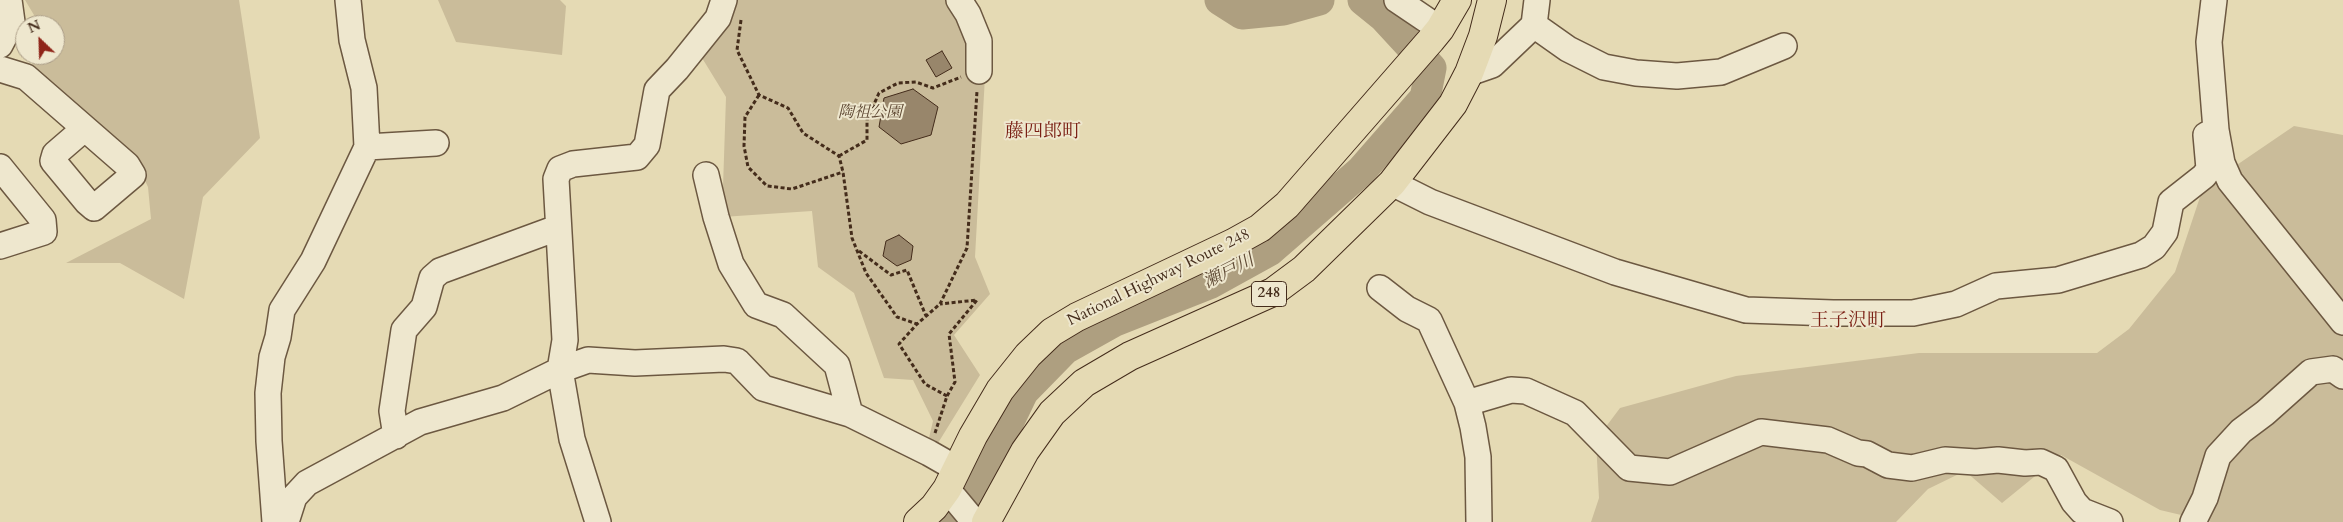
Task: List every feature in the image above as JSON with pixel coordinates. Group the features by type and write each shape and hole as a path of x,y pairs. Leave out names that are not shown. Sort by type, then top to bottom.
{"highway":[{"name":"National Highway Route 248","path":"918,522 934,507 951,484 973,436 1000,390 1028,354 1052,332 1077,317 1233,243 1260,228 1287,205 1436,34 1457,0"},
{"name":"248","path":"978,521 1052,412 1084,383 1137,352 1273,292 1310,263 1392,183 1447,114 1469,73 1484,36 1492,0"}],"street":[{"path":"276,522 269,440 268,393 272,357 278,337 282,310 313,262 367,147 364,88 352,40 348,0"},
{"path":"959,0 968,14 980,41 979,70"},
{"path":"1397,0 1436,34"},
{"path":"1469,73 1492,65 1534,25 1537,0"},
{"path":"2214,0 2209,42 2216,130 2222,163 2230,181 2343,322"},
{"path":"598,522 572,439 560,370 565,340 557,228 556,179 560,169 573,164 637,158 647,145 657,90 677,69 718,18 732,8"},
{"path":"0,45 7,15"},
{"path":"1534,25 1568,49 1604,67 1636,73 1677,76 1721,72 1784,46"},
{"path":"0,69 26,77 84,129"},
{"path":"1392,183 1430,202 1615,272 1746,310 1913,313 1956,304 1996,286 2058,280 2142,255 2154,247 2165,232 2171,202 2204,176 2209,169 2206,135 2216,130"},
{"path":"367,147 436,143"},
{"path":"0,167 43,220 44,232 0,246"},
{"path":"706,175 716,218 731,264 756,305 782,314 837,365 850,414"},
{"path":"396,436 392,411 404,330 424,307 432,278 440,271 557,228"},
{"path":"1380,288 1407,309 1429,320 1467,403 1478,457 1479,522"},
{"path":"286,522 294,497 307,483 420,422 503,398 560,370 588,360 635,364 724,359 737,361 763,388 850,414 929,453 978,521"},
{"path":"2193,522 2205,498 2218,456 2241,431 2265,413 2310,372 2333,369 2343,376"},
{"path":"1467,403 1512,390 1526,391 1576,413 1629,468 1670,472 1761,432 1828,440 1858,453 1867,454 1888,465 1912,468 1945,460 2041,462 2056,469 2074,502 2082,511 2110,522"}],"path":[{"path":"732,8 737,50 759,95 788,108 803,134 839,156 852,238 866,274 897,317 917,324"},
{"path":"839,156 867,140 868,120 879,93 898,84 916,82 933,88 979,70 967,248 940,304 917,324 899,344 925,384 947,396"},
{"path":"759,95 745,116 744,146 748,167 767,186 792,189 843,172"},
{"path":"857,250 891,275 907,270 926,316"},
{"path":"929,453 947,396 955,382 949,334 977,300 940,304"}],"green space":[{"path":"25,0 239,0 260,138 203,197 184,299 120,263 66,263 151,219 148,187 140,170 27,75 32,65 65,65 65,15 34,15"},
{"path":"438,0 560,0 566,6 562,55 456,42"},
{"name":"陶祖公園","path":"730,0 949,0 986,58 975,257 990,294 954,335 980,375 938,443 929,438 933,421 913,380 884,378 854,293 818,267 812,211 722,217 726,97 699,53"},
{"path":"2294,126 2343,135 2343,522 2211,522 2160,510 2061,455 2002,503 1965,471 1928,489 1896,522 1591,522 1599,498 1596,440 1620,408 1736,376 1919,353 2097,353 2129,329 2175,272 2203,188"}],"building":[{"path":"942,51 952,68 936,77 926,60"},
{"path":"913,89 938,107 931,135 901,144 879,127 884,98"},
{"path":"899,235 913,246 911,260 897,266 883,256 886,241"}],"waterway":[{"name":"瀬戸川","path":"1220,0 1242,14 1283,10 1319,0"},
{"name":"瀬戸川","path":"950,522 988,465 1023,392 1065,349 1115,321 1211,283 1269,251 1361,171 1425,98 1431,68 1384,17 1363,0"}],"district":[{"name":"藤四郎町","path":"1043,133"},
{"name":"王子沢町","path":"1848,322"}]}
